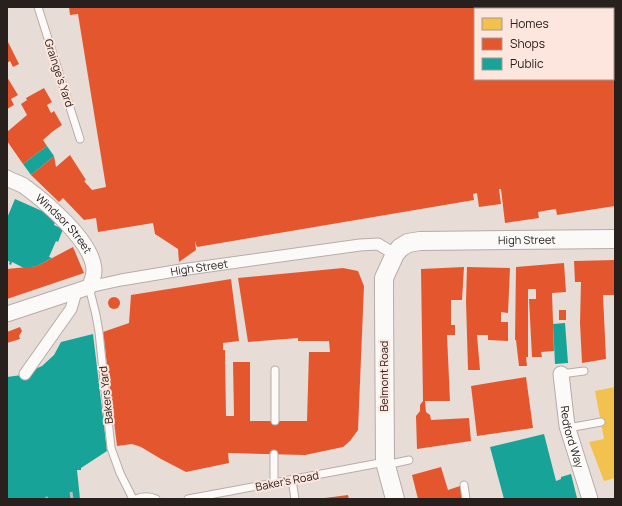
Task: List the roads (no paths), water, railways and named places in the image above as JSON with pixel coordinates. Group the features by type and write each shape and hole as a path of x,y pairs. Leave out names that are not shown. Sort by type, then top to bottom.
{"street":[{"name":"Windsor Street","path":"7,178 23,186 45,203 78,235 89,254 94,268 93,278 82,290"},
{"name":"High Street","path":"7,314 82,290 120,280 360,245 378,244 394,254 403,246 412,242 420,241 615,239"},
{"name":"Belmont Road","path":"394,254 384,278 385,464 395,499"},
{"path":"26,374 71,309 82,290"},
{"name":"Redford Way","path":"561,374 568,428 590,499"}],"lane":[{"name":"Grainge's Yard","path":"38,7 80,139"},
{"name":"Bakers Yard","path":"82,290 96,314 112,448 120,473 134,499"},
{"path":"275,370 275,421"},
{"path":"561,374 584,370"},
{"path":"568,428 601,422"},
{"path":"274,454 274,483"},
{"name":"Baker's Road","path":"188,499 409,460"},
{"path":"292,480 295,499"},
{"path":"464,485 466,499"},
{"path":"134,499 148,496 156,499"}],"railway":[{"path":"71,492 72,499"}]}
